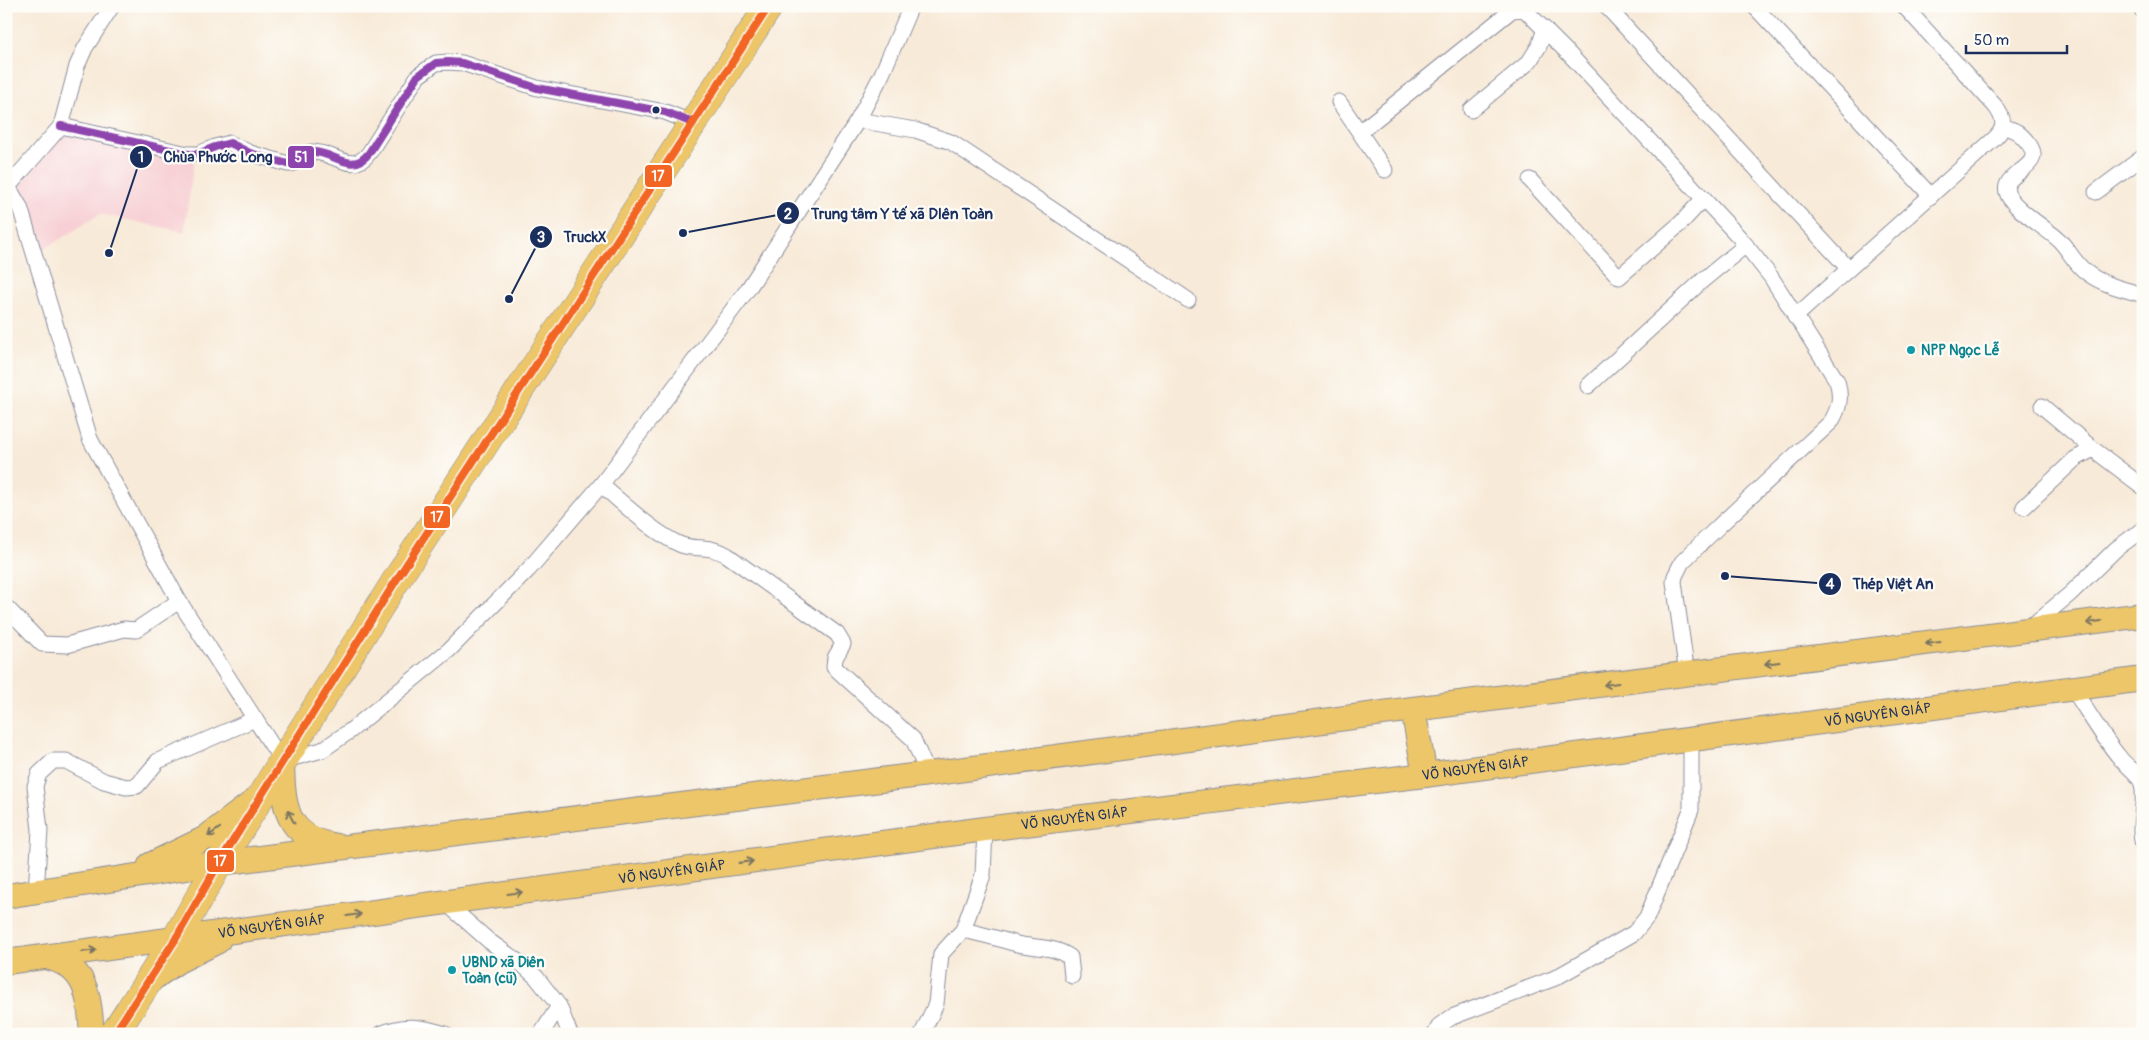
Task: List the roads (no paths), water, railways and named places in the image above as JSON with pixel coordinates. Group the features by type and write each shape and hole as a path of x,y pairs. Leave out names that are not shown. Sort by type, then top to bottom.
{"highway":[{"path":"114,1034 175,940 219,862 282,761 770,6"}],"main road":[{"path":"6,896 219,862 928,774 1413,709 2025,632 2143,615"},
{"name":"VÕ NGUYÊN GIÁP","path":"6,962 986,829 1425,774 2143,679"},
{"path":"1413,709 1425,774"},
{"path":"282,761 284,800 289,815 296,827 314,840 346,847"},
{"path":"110,880 160,861 204,839 245,810 265,790"},
{"path":"147,984 178,961 242,931"},
{"path":"47,957 66,964 81,979 90,1006 92,1034"}],"street":[{"path":"112,6 85,48 77,66 61,126 7,187 20,206 90,439 179,601 282,761 322,750 336,741 449,650 529,569 601,486 748,289 858,120 882,74 911,6"},
{"path":"1606,6 1848,268"},
{"path":"1754,6 1931,196"},
{"path":"1795,317 2002,132 2004,127 2002,115 1995,106 1904,6"},
{"path":"2139,6 2143,11"},
{"path":"1360,131 1512,10 1518,7 1529,12 1746,245 1771,277 1837,382 1840,396 1838,412 1832,422 1719,526 1678,568 1674,582 1687,674"},
{"path":"1470,110 1529,62 1540,46 1545,29"},
{"path":"61,126 188,154 198,154 230,143 250,153 288,164 292,164 301,157 314,152 351,163 358,163 364,160 369,153 418,76 436,63 448,62 462,64 537,88 665,112 693,124"},
{"path":"1339,102 1385,170"},
{"path":"858,120 916,130 952,142 1188,300"},
{"path":"2004,127 2018,132 2032,148 2034,154 2031,161 2007,186 2009,196 2024,213 2060,241 2086,272 2103,282 2143,295"},
{"path":"2096,192 2143,157"},
{"path":"1530,180 1619,277 1681,223 1704,198"},
{"path":"1588,386 1703,280 1746,245"},
{"path":"2042,406 2093,449 2143,487"},
{"path":"2024,507 2075,459 2093,449"},
{"path":"601,486 678,544 688,547 716,549 727,555 837,634 843,644 835,658 834,667 907,732 917,746 928,774"},
{"path":"2025,632 2070,594 2116,549 2143,529"},
{"path":"6,607 42,644 68,645 124,629 136,630 179,601"},
{"path":"2072,688 2119,758 2135,773 2142,783 2139,832 2143,845"},
{"path":"36,892 40,830 36,786 39,774 53,762 66,762 104,782 126,787 137,786 158,762 255,719"},
{"path":"1435,1034 1440,1025 1452,1017 1564,974 1634,933 1642,925 1691,810 1691,738"},
{"path":"922,1034 936,1004 941,954 963,930 983,875 986,829"},
{"path":"446,902 489,941 524,966 537,978 558,1006 570,1034"},
{"path":"963,930 989,935 1017,944 1058,950 1070,957 1072,976"},
{"path":"541,1034 558,1006"},
{"path":"381,1034 399,1027 408,1026 419,1026 445,1034"}],"place":[{"name":"Trung tâm Y tế xã DIên Toàn","path":"683,233"},
{"name":"Chùa Phước Long","path":"109,253"},
{"name":"TruckX","path":"509,299"},
{"name":"NPP Ngọc Lễ","path":"1911,350"},
{"name":"Thép Việt An","path":"1725,576"},
{"name":"UBND xã Diên Toàn (cũ)","path":"452,970"}]}
